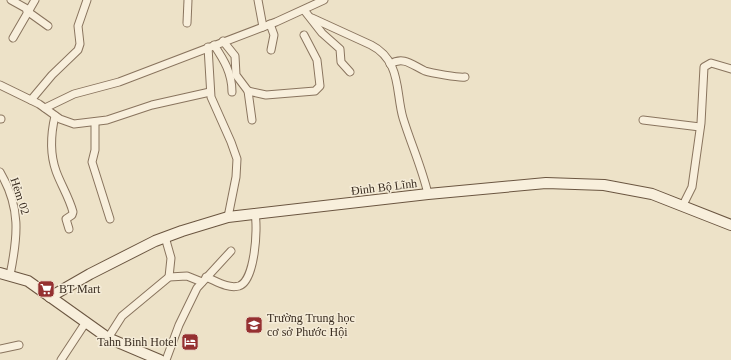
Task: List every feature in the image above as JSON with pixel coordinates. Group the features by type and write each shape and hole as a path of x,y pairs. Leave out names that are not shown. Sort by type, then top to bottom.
{"street":[{"path":"10,0 48,26"},
{"path":"13,38 35,0"},
{"path":"31,100 52,75 78,50 80,44 78,26 87,0"},
{"path":"187,23 188,0"},
{"path":"258,0 267,25 274,35 271,50"},
{"path":"45,108 74,94 119,82 267,25 324,0"},
{"path":"304,10 312,18 319,30 340,49 341,62 350,72"},
{"path":"312,18 378,48 390,64 396,77 404,119 422,168 428,194"},
{"path":"248,91 266,95 314,91 319,89 320,80 317,60 304,35"},
{"path":"223,41 235,54 236,75 248,91 252,120"},
{"path":"211,46 210,92 237,159 236,177 228,217"},
{"path":"211,46 228,68 232,92"},
{"path":"390,64 401,60 416,64 426,71 465,77"},
{"path":"683,205 692,187 700,127 704,67 711,63 731,69"},
{"path":"0,85 31,100 55,116 74,124 95,122 152,105 210,92"},
{"path":"55,116 52,134 53,159 56,171 73,212 72,215 66,219 69,229"},
{"path":"643,120 700,127"},
{"path":"95,122 95,150 92,162 110,219"},
{"name":"Hẻm 02","path":"0,172 10,192 17,217 17,233 10,275"},
{"name":"Đinh Bộ Lĩnh","path":"50,297 90,274 166,237 228,217 318,208 428,194 572,182 630,188 683,205 731,225"},
{"path":"108,338 122,316 169,277 192,277 232,286 238,286 244,282 249,274 256,242 257,226 255,214"},
{"path":"166,237 171,258 169,277"},
{"path":"166,360 190,301 204,279 230,252"},
{"path":"0,273 28,281 108,338 156,359"},
{"path":"61,360 86,322"},
{"path":"0,349 19,345"}],"place":[{"name":"BT Mart","path":"46,289"},
{"name":"Trường Trung học cơ sở Phước Hội","path":"254,325"},
{"name":"Tahn Binh Hotel","path":"190,342"}]}
